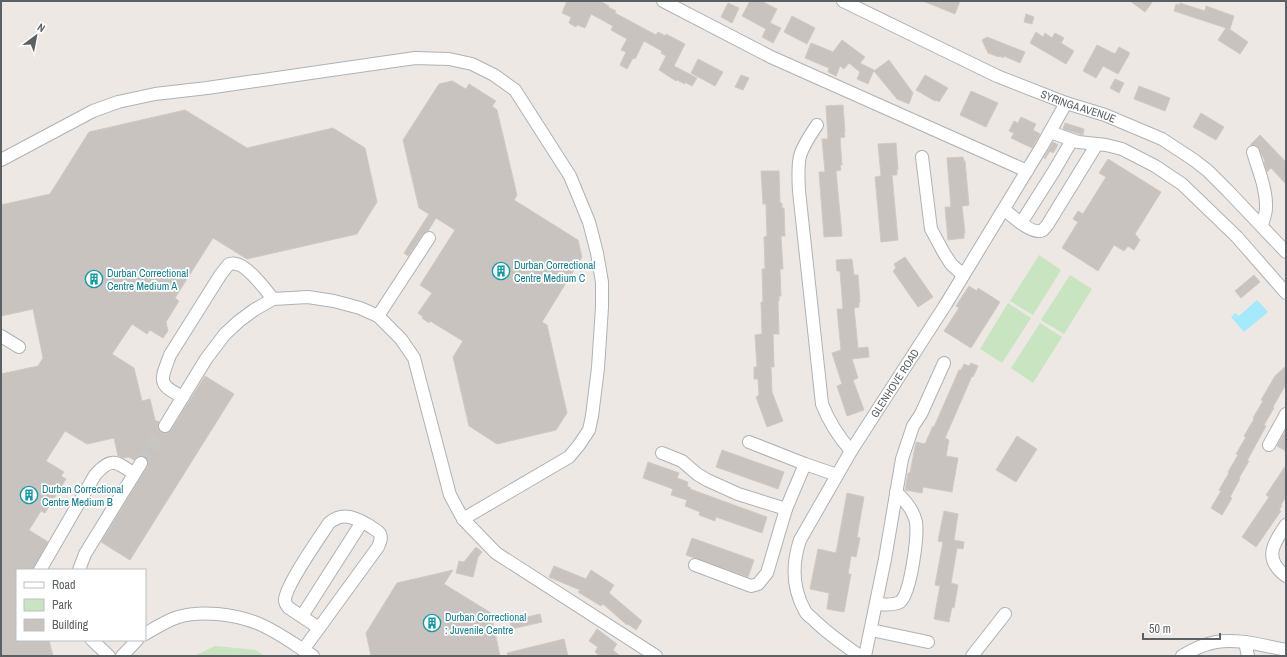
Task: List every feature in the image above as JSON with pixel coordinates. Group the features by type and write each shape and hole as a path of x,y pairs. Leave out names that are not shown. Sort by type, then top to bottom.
{"street":[{"path":"663,1 771,57 1027,171"},
{"name":"SYRINGA AVENUE","path":"843,1 997,76 1066,103 1141,129 1168,143 1208,171 1286,252"},
{"path":"1,160 93,111 118,102 155,94 415,58 449,59 472,64 494,75 515,90 570,176 588,222 597,253 602,282 602,307 594,402 589,430 580,445 569,456 463,519"},
{"name":"GLENHOVE ROAD","path":"860,656 826,632 806,612 796,590 794,566 795,555 800,540 851,451 1004,209 1066,103"},
{"path":"817,125 805,143 800,154 798,167 801,207 822,404 837,435 851,451"},
{"path":"1050,132 1072,140 1122,149 1155,166 1182,184 1237,237 1286,293"},
{"path":"1021,223 1072,140"},
{"path":"1004,209 1021,223 1036,231 1044,229 1052,219 1097,144"},
{"path":"1253,152 1266,202 1262,226"},
{"path":"922,157 931,229 951,264 963,275"},
{"path":"378,316 429,238"},
{"path":"183,397 169,391 164,386 162,376 170,355 220,274 229,264 236,264 242,267 255,277 273,299"},
{"path":"165,426 206,359 226,334 239,321 273,299 308,297 334,301 360,308 378,316 401,338 414,358 450,495 463,519 496,553 656,656"},
{"path":"1,336 19,347"},
{"path":"865,656 876,604 902,459 913,426 921,414 944,363"},
{"path":"1269,445 1286,414"},
{"path":"749,442 837,475"},
{"path":"662,453 682,460 697,474 738,494 786,509"},
{"path":"41,569 95,475 102,467 107,463 112,462 138,469 85,554 79,569"},
{"path":"695,565 751,586 758,584 767,573 786,509 805,464"},
{"path":"876,604 890,605 899,602 904,596 908,588 917,539 916,522 913,512 896,492"},
{"path":"146,633 178,617 196,614 221,614 257,623 308,653 319,628 381,541 378,532 355,518 346,516 334,519 329,523 305,559 287,592 285,599 289,608 319,628"},
{"path":"302,616 362,522"},
{"path":"1285,528 1273,545 1272,557 1274,565 1286,576"},
{"path":"972,656 1005,614"},
{"path":"871,630 928,642"},
{"path":"93,641 109,656"},
{"path":"122,656 136,641"},
{"path":"1182,656 1203,645 1216,642 1246,642 1286,650"},
{"path":"1246,642 1248,656"}],"green space":[{"path":"1039,255 1061,270 1033,315 1010,301"},
{"path":"1070,275 1092,289 1064,334 1041,320"},
{"path":"1008,303 1031,318 1002,363 980,349"},
{"path":"1040,323 1062,337 1033,383 1011,368"},
{"path":"215,646 256,650 264,656 194,656"}],"water":[{"path":"1257,300 1268,312 1244,332 1231,317 1235,313 1239,316"}],"building":[{"path":"567,1 600,1 616,11 615,13 656,35 658,32 666,36 666,34 685,44 674,66 697,78 692,86 685,82 685,84 677,80 676,81 659,70 666,56 661,53 662,51 644,41 635,59 633,58 627,69 620,65 626,52 621,50 627,39 611,30 613,26 591,14 585,28 577,25 576,27 569,23 571,17 562,13"},
{"path":"750,1 761,1 777,9 770,23 781,28 773,43 762,37 766,29 742,16"},
{"path":"923,1 960,1 955,14"},
{"path":"1130,1 1153,1 1145,12"},
{"path":"728,3 739,8 732,23 721,17"},
{"path":"1180,3 1205,11 1206,6 1234,16 1230,29 1228,28 1248,42 1240,54 1218,40 1226,28 1174,11 1176,4 1179,5"},
{"path":"1026,14 1034,17 1032,24 1024,22"},
{"path":"792,16 815,28 807,44 784,32"},
{"path":"1036,32 1043,37 1045,33 1052,38 1055,33 1064,38 1061,43 1074,51 1066,64 1030,43"},
{"path":"987,37 1025,52 1020,63 1004,56 1003,58 988,53 982,40"},
{"path":"842,40 865,57 860,63 874,70 868,84 857,79 860,72 849,63 844,69 840,66 836,76 828,72 829,68 805,58 811,43 833,52"},
{"path":"1097,45 1115,54 1119,47 1130,53 1118,74 1103,66 1096,78 1083,71"},
{"path":"698,59 723,72 715,86 691,73"},
{"path":"889,60 913,93 909,104 897,99 874,71"},
{"path":"741,75 749,78 743,90 735,87"},
{"path":"925,75 948,88 939,102 916,90"},
{"path":"1115,79 1124,83 1119,93 1110,88"},
{"name":"Durban Correctional Centre Medium C","path":"452,81 466,89 469,84 496,101 492,106 497,110 517,195 514,200 578,240 582,257 542,322 547,325 567,413 556,430 497,444 469,426 453,357 463,341 430,321 429,323 418,313 432,293 420,285 455,230 436,218 428,231 423,234 408,256 404,253 429,214 419,208 403,140 439,84"},
{"path":"1139,86 1170,98 1165,111 1134,99"},
{"path":"971,91 998,103 986,127 960,115"},
{"path":"843,105 845,137 840,138 841,170 836,171 842,236 824,237 819,172 825,172 822,139 828,139 826,106"},
{"name":"Durban Correctional Centre Medium A","path":"185,110 247,148 333,128 365,148 377,202 357,234 247,259 213,238 175,298 179,301 166,322 168,331 163,338 150,330 147,334 132,324 112,354 134,368 142,401 150,399 155,420 159,422 158,426 161,432 165,433 171,430 205,376 234,394 130,560 101,542 147,467 148,460 142,456 137,457 134,460 129,457 123,458 118,456 114,438 87,444 65,431 46,461 64,472 61,476 66,479 45,513 41,511 29,530 48,542 34,569 16,569 16,641 49,641 53,656 1,656 1,374 38,366 43,358 33,309 1,316 1,205 50,194 89,132"},
{"path":"1201,113 1224,127 1216,140 1193,127"},
{"path":"1021,117 1036,124 1033,130 1040,134 1032,148 1011,138 1014,133 1009,131 1014,121 1018,123"},
{"path":"1065,123 1084,129 1083,135 1063,129"},
{"path":"1260,135 1286,162 1286,184 1271,168 1267,172 1265,161 1258,147 1255,145 1250,145"},
{"path":"1053,142 1058,145 1053,153 1050,151 1045,159 1044,158"},
{"path":"896,143 898,169 897,175 892,175 898,240 881,242 875,177 881,176 878,144"},
{"path":"963,157 965,161 969,205 962,206 965,233 964,238 948,240 945,207 951,207 947,158"},
{"path":"1108,159 1161,192 1135,234 1140,240 1134,250 1128,246 1124,251 1114,245 1098,271 1062,248 1078,222 1073,219 1078,211 1083,214 1106,177 1099,173"},
{"path":"761,171 779,171 780,203 782,203 782,208 784,208 785,236 781,236 783,269 780,269 781,296 779,296 778,301 779,334 773,334 774,367 771,367 772,392 783,421 767,427 756,397 759,395 758,379 754,379 754,367 757,367 755,335 762,334 762,269 765,269 764,237 767,236 766,204 763,204"},
{"path":"905,257 933,297 918,307 893,271 896,268 894,264"},
{"path":"852,259 854,275 858,275 860,302 859,307 854,308 858,348 868,347 869,357 852,359 858,378 853,380 864,410 847,416 837,386 842,384 832,353 841,350 837,309 843,309 840,271 837,271 836,260"},
{"path":"1254,275 1260,282 1241,298 1235,291"},
{"path":"969,286 977,291 978,288 1000,302 971,348 944,331 959,308 956,306"},
{"path":"971,363 978,366 973,377 972,376 945,438 949,440 946,456 958,458 952,492 923,487 922,493 905,490 916,442 925,444 959,370 961,370 964,364 969,366"},
{"path":"1286,366 1286,384 1264,425 1266,426 1247,461 1249,461 1230,497 1232,498 1222,515 1211,508 1238,455 1236,454 1246,437 1244,436 1263,401 1261,400 1275,376"},
{"path":"1286,430 1286,451 1277,446"},
{"path":"1017,436 1037,449 1016,482 996,470"},
{"path":"722,450 784,472 778,489 716,467"},
{"path":"648,462 679,473 677,478 688,482 687,486 691,488 690,489 767,517 762,533 716,517 715,521 699,515 700,512 685,506 687,500 671,495 673,489 643,478"},
{"path":"1286,465 1286,497 1279,510 1281,511 1256,547 1242,537 1269,497 1266,495"},
{"path":"847,493 864,497 857,537 860,538 856,557 851,556 848,574 851,574 844,612 827,609 829,593 810,589 818,549 836,553"},
{"path":"944,511 958,514 954,540 964,542 963,549 957,548 951,583 958,585 954,608 952,607 949,622 934,619 940,586 935,585 943,542 938,541"},
{"path":"692,538 754,560 748,577 686,555"},
{"path":"476,547 482,552 478,557 473,577 456,573 459,561 464,562"},
{"path":"554,566 586,579 591,570 614,585 609,593 642,621 636,630 628,624 627,625 603,604 601,606 578,592 580,590 549,577"},
{"name":"Durban Correctional : Juvenile Centre","path":"453,570 444,584 491,613 500,656 371,656 366,633 397,583"},
{"path":"540,614 542,622 512,629 510,621"},
{"path":"597,629 617,644 613,650 620,656 600,656 595,652 598,647 589,641"},
{"path":"564,639 568,656 508,656 507,653"}],"tunnel":[{"path":"141,463 165,426"}],"place":[{"name":"Durban Correctional Centre Medium C","path":"501,271"},
{"name":"Durban Correctional Centre Medium A","path":"94,279"},
{"name":"Durban Correctional Centre Medium B","path":"29,495"},
{"name":"Durban Correctional : Juvenile Centre","path":"432,623"}]}
